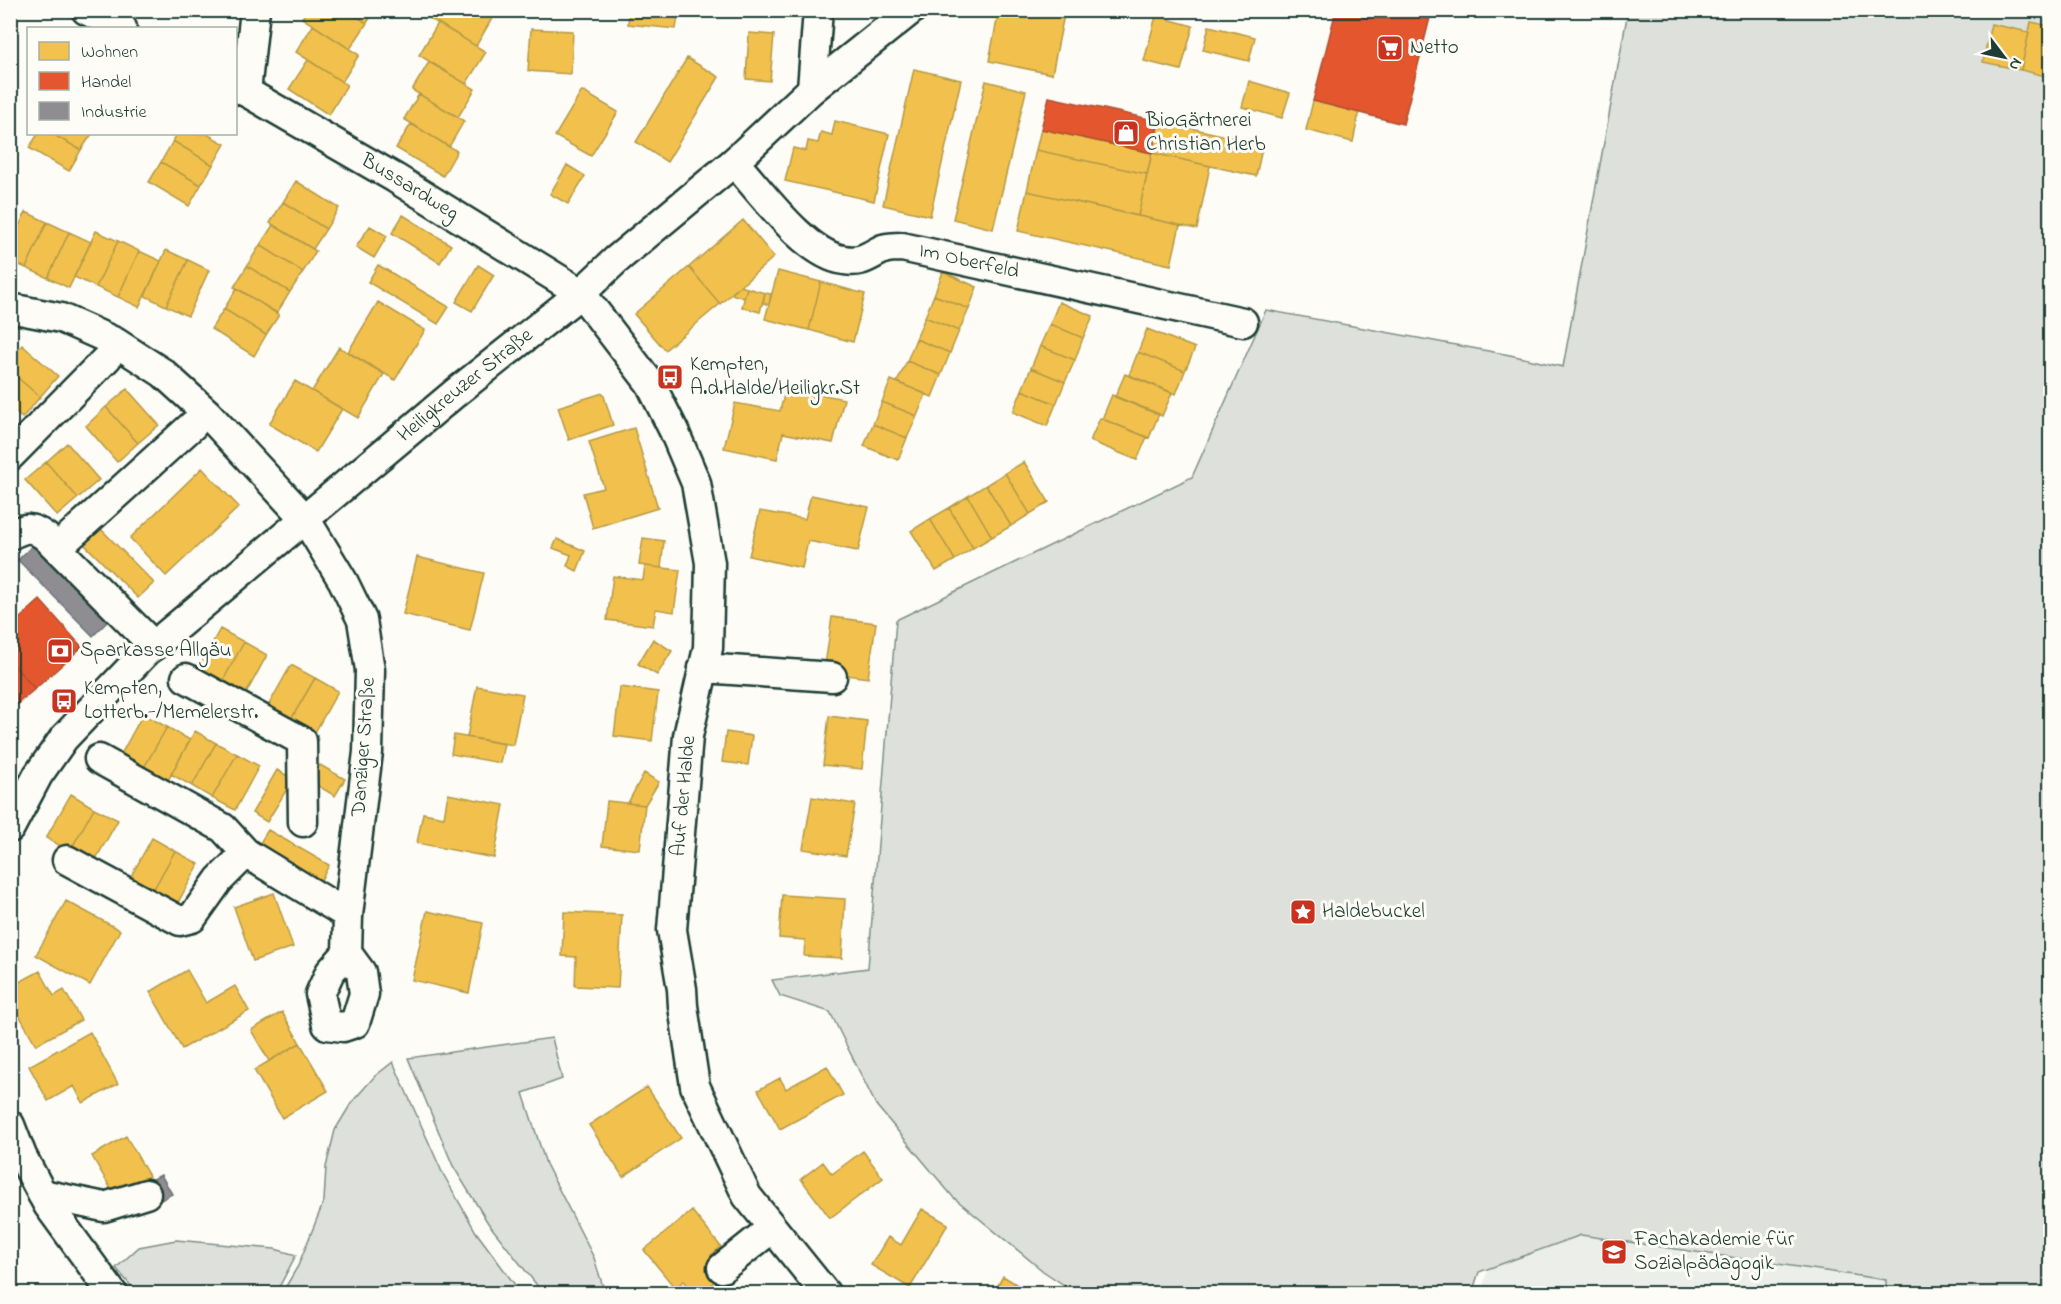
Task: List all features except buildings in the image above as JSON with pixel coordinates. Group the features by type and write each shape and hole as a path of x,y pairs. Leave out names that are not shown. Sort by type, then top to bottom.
{"street":[{"path":"86,10 120,27"},
{"path":"241,89 255,10"},
{"path":"812,89 818,10"},
{"name":"Heiligkreuzer Straße","path":"10,828 38,775 64,738 154,646 455,393 581,293 616,260 734,162 812,89 911,10"},
{"name":"Bussardweg","path":"241,89 395,178 581,293"},
{"name":"Im Oberfeld","path":"734,162 803,240 843,260 865,260 885,248 902,247 1243,322"},
{"name":"Auf der Halde","path":"581,293 650,383 674,431 696,483 710,563 708,648 688,736 672,930 696,1086 747,1196 826,1293"},
{"path":"10,308 62,318 115,342 163,373 207,413 306,520"},
{"path":"10,456 107,357"},
{"path":"58,547 193,425"},
{"name":"Danziger Straße","path":"306,520 344,581 362,620 370,670 368,752 348,915 347,952"},
{"path":"15,525 36,530 58,547 154,646"},
{"path":"704,668 832,677"},
{"path":"186,678 302,741 303,822"},
{"path":"99,759 223,828 246,854 348,915"},
{"path":"67,860 180,921 192,918 219,880 246,854"},
{"path":"10,1125 22,1156 48,1205 113,1293"},
{"path":"42,1194 104,1207 146,1194"},
{"path":"722,1268 772,1228"}],"shaded area":[{"path":"2031,10 2050,14 2050,1293 1886,1293 1886,1280 1581,1235 1479,1272 1472,1293 1076,1293 1043,1271 953,1197 876,1105 830,1012 780,996 772,980 868,968 896,620 1192,477 1266,310 1563,367 1628,11"},
{"path":"552,1038 562,1079 523,1093 546,1164 594,1258 605,1293 543,1293 488,1223 453,1166 408,1058"},
{"path":"393,1062 442,1172 476,1232 521,1293 282,1293 298,1266 324,1201 326,1167 335,1130 352,1102 375,1076"},
{"name":"Fachakademie für Sozialpädagogik","path":"1581,1235 1887,1280 1886,1294 1481,1294 1488,1268"},
{"path":"176,1240 275,1249 296,1255 276,1293 137,1293 116,1268 139,1247"}],"place":[{"name":"Netto","path":"1390,48"},
{"name":"BioGärtnerei Christian Herb","path":"1126,133"},
{"name":"Kempten, A.d.Halde/Heiligkr.St","path":"670,377"},
{"name":"Sparkasse Allgäu","path":"60,651"},
{"name":"Kempten, Lotterb.-/Memelerstr.","path":"64,701"},
{"name":"Haldebuckel","path":"1303,912"},
{"name":"Fachakademie für Sozialpädagogik","path":"1614,1252"}]}
